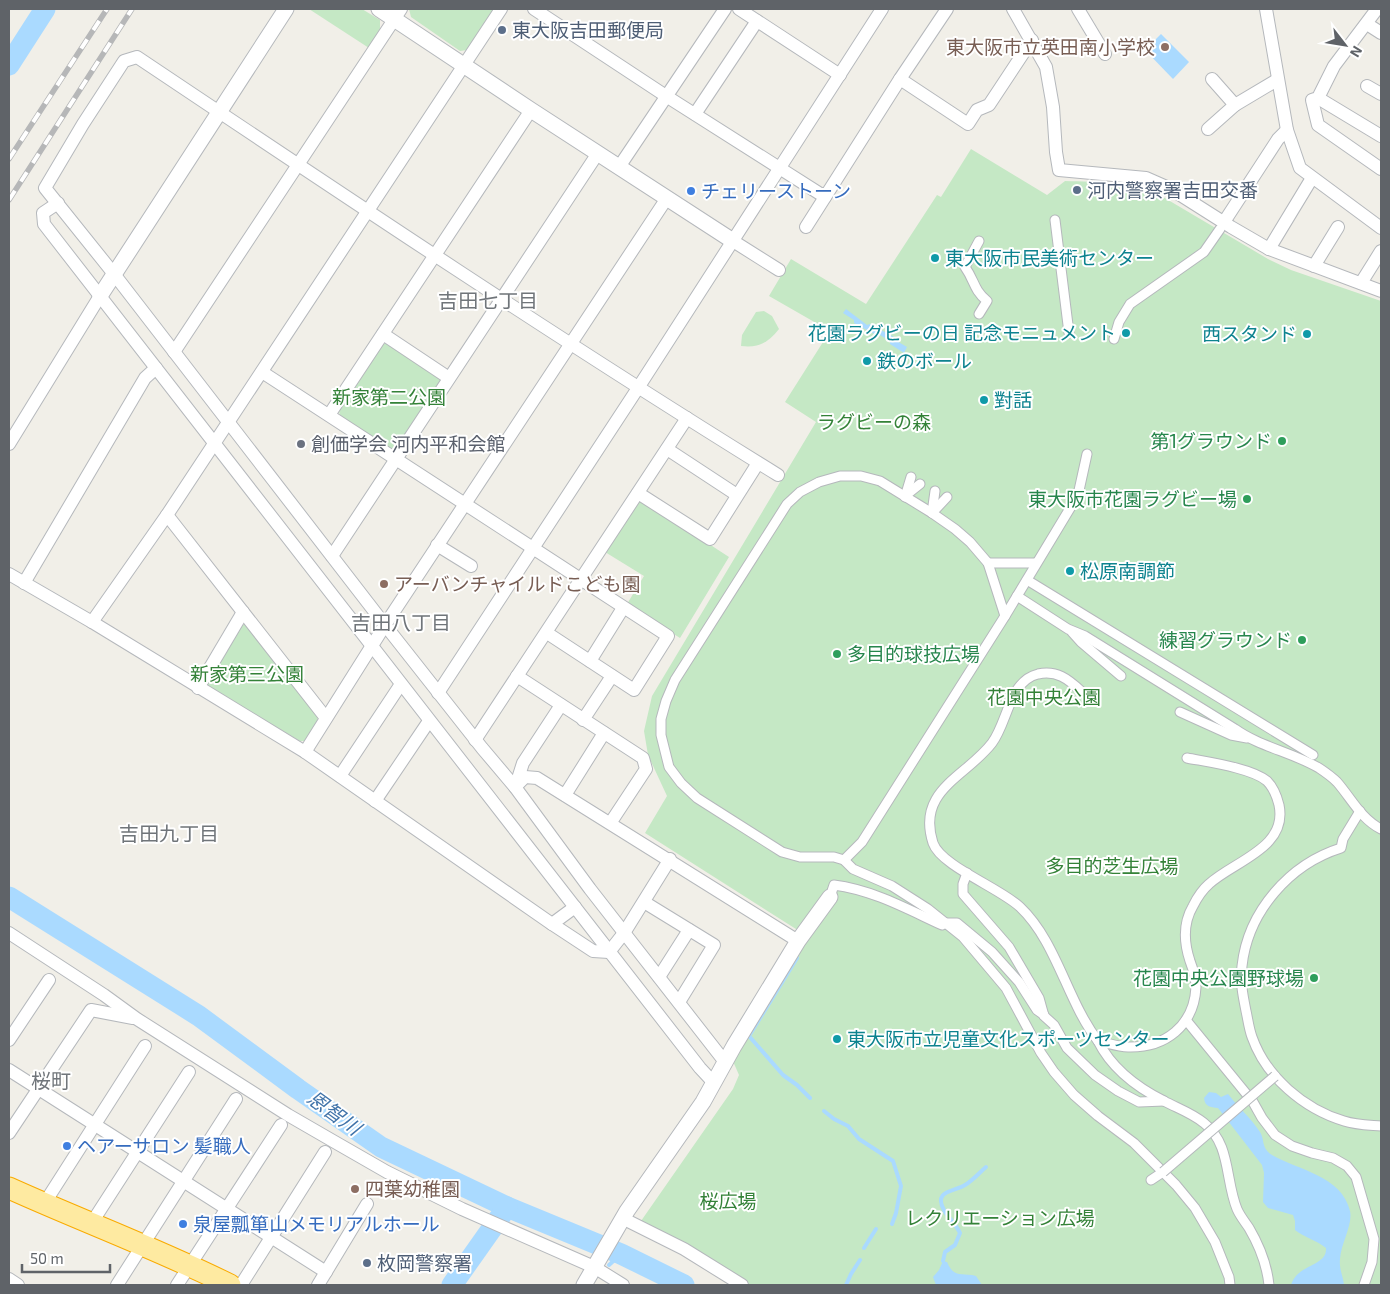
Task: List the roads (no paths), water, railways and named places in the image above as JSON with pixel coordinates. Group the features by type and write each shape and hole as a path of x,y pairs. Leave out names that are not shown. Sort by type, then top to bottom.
{"highway":[{"path":"9,1188 190,1265 230,1285"}],"street":[{"path":"9,444 114,274 286,9"},
{"path":"379,9 398,14 464,64 531,110 780,270"},
{"path":"92,622 167,515 501,9"},
{"path":"534,9 666,96 825,196"},
{"path":"620,167 725,9"},
{"path":"739,9 840,75"},
{"path":"438,692 638,388 882,9"},
{"path":"806,226 947,9"},
{"path":"1013,9 1046,67 1053,107 1059,170 1146,178 1171,189 1222,226 1269,249 1381,290"},
{"path":"1078,9 1105,54"},
{"path":"1268,10 1286,130 1300,168 1381,228"},
{"path":"1373,10 1367,24 1334,66 1318,98 1312,100 1318,125 1381,168"},
{"path":"174,352 398,14"},
{"path":"695,114 757,21"},
{"path":"1367,24 1381,33"},
{"path":"900,79 968,124 977,110 989,105 1032,40"},
{"path":"725,1062 624,933 515,787 475,740 384,625 46,188 83,124 124,61 137,57 638,388 778,475"},
{"path":"1212,80 1234,105"},
{"path":"1208,129 1234,105 1277,80"},
{"path":"1367,86 1381,94"},
{"path":"1318,98 1381,136"},
{"path":"329,415 531,110"},
{"path":"1114,339 1119,322 1130,304 1204,252 1278,139 1286,130"},
{"path":"332,556 598,153"},
{"path":"1269,249 1312,178"},
{"path":"305,752 384,625 667,198"},
{"path":"58,203 44,213 44,224 429,722 700,1068 713,1082"},
{"path":"1055,220 1068,333"},
{"path":"1314,266 1338,227"},
{"path":"979,314 987,301 975,288 972,277 965,267 980,241"},
{"path":"1361,283 1381,251"},
{"path":"383,334 449,378"},
{"path":"24,583 145,378 156,368"},
{"path":"262,372 668,636 634,690 546,633"},
{"path":"475,740 687,418"},
{"path":"667,449 737,495"},
{"path":"844,860 862,842 1005,616 1078,495 1087,454"},
{"path":"638,493 710,539 758,463"},
{"path":"1005,616 988,563 955,529 880,481 861,476 840,476 819,482 800,492 786,504 675,680 666,701 661,720 661,735 669,767 680,783 697,798 782,852 800,857 834,857 844,860 853,869 892,886 946,923 979,954 1006,988 1041,1053 1054,1072 1074,1095 1134,1143 1195,1208 1222,1259 1230,1285"},
{"path":"905,497 911,477"},
{"path":"905,497 920,484"},
{"path":"932,513 935,491"},
{"path":"932,513 946,497"},
{"path":"167,515 326,718"},
{"path":"438,545 471,566"},
{"path":"988,563 1036,563"},
{"path":"9,574 92,622 305,752 593,951 609,952"},
{"path":"1027,580 1313,755"},
{"path":"1017,596 1068,629 1085,636 1248,738"},
{"path":"590,662 623,608"},
{"path":"198,688 243,612"},
{"path":"1068,629 1121,676"},
{"path":"1081,691 1070,681 1058,674 1045,672 1021,682 1015,692 1000,731 991,744 977,760 948,783 936,797 930,813 934,845 946,860 1008,896 1022,909 1046,941 1088,1027 1106,1056 1125,1076 1164,1101 1204,1123 1216,1135 1224,1153 1230,1190 1238,1212 1250,1230 1259,1250 1268,1275 1269,1285"},
{"path":"517,676 643,758 646,769 611,822"},
{"path":"583,720 612,676"},
{"path":"340,776 401,684"},
{"path":"515,787 523,763 560,705"},
{"path":"1180,712 1231,735 1248,738 1305,760 1319,768 1336,781 1360,811 1375,826 1381,829"},
{"path":"376,801 429,722"},
{"path":"566,795 604,734"},
{"path":"1098,1041 1125,1047 1153,1045 1167,1038 1186,1020 1193,1003 1196,986 1186,944 1186,925 1192,908 1208,884 1271,840 1277,830 1280,818 1279,804 1267,782 1253,773 1187,758"},
{"path":"515,787 526,777 537,778 611,822 798,941"},
{"path":"1360,811 1343,839 1341,848 1307,863 1292,874 1267,902 1254,925 1245,948 1241,989 1251,1036 1262,1059 1275,1076 1293,1094 1327,1115 1345,1122 1381,1126"},
{"path":"609,952 624,933 670,859"},
{"path":"967,872 963,884 964,894 1008,947 1040,998 1044,1016"},
{"path":"584,1285 621,1221 703,1102 713,1082 798,941 830,897 834,885 855,888 894,902 942,925 957,923 992,952 1019,982 1037,1010 1054,1025 1067,1048 1095,1075 1118,1091 1139,1102 1164,1101"},
{"path":"644,902 714,945 679,1002"},
{"path":"552,924 575,908"},
{"path":"659,977 689,930"},
{"path":"9,932 104,994 137,1019 288,1115 333,1141 387,1172 489,1221 596,1265 623,1285"},
{"path":"9,1040 49,980"},
{"path":"9,1133 91,1010 137,1019"},
{"path":"1186,1020 1253,1102 1275,1135 1292,1146 1334,1158 1347,1166 1356,1178 1374,1239 1372,1262 1364,1285"},
{"path":"44,1204 145,1046"},
{"path":"9,1070 326,1272"},
{"path":"91,1224 189,1072"},
{"path":"1151,1180 1163,1172 1275,1076"},
{"path":"116,1285 236,1099"},
{"path":"178,1285 281,1125"},
{"path":"240,1285 325,1152"},
{"path":"318,1285 367,1204"},
{"path":"621,1221 684,1250 742,1285"},
{"path":"9,1279 18,1285"}],"water":[{"path":"1161,34 1189,62 1173,79 1145,50"},
{"path":"846,309 867,325 870,324 894,337 895,340 907,347 904,353 880,335 878,336 854,323 854,320 843,313"},
{"path":"1209,1092 1216,1093 1221,1097 1228,1094 1262,1135 1265,1147 1272,1155 1329,1182 1345,1199 1350,1216 1340,1259 1344,1285 1291,1285 1300,1273 1322,1259 1326,1248 1295,1230 1293,1215 1268,1208 1263,1202 1264,1173 1262,1165 1218,1108 1210,1107 1205,1103 1204,1098"},
{"path":"943,1261 947,1262 956,1273 976,1276 982,1285 936,1285 933,1277"}],"waterway":[{"name":"恩智川","path":"9,65 45,9"},
{"name":"恩智川","path":"9,897 199,1016 381,1147 507,1207 621,1254 684,1285"},
{"path":"797,958 749,1036 783,1075 810,1098"},
{"path":"824,1111 848,1126 859,1139 893,1161 901,1186 892,1224"},
{"path":"943,1261 945,1252 955,1245 960,1233 944,1210 941,1199 946,1193 968,1183 986,1167"},
{"path":"452,1285 507,1207"},
{"path":"864,1248 876,1229"},
{"path":"609,1265 621,1254"},
{"path":"846,1285 860,1260"}],"railway":[{"path":"9,159 107,9"},
{"path":"9,200 132,9"}],"place":[{"name":"東大阪吉田郵便局","path":"502,30"},
{"name":"東大阪市立英田南小学校","path":"1165,47"},
{"name":"河内警察署吉田交番","path":"1077,190"},
{"name":"チェリーストーン","path":"691,191"},
{"name":"東大阪市民美術センター","path":"935,258"},
{"name":"花園ラグビーの日 記念モニュメント","path":"1126,333"},
{"name":"西スタンド","path":"1307,334"},
{"name":"鉄のボール","path":"867,361"},
{"name":"對話","path":"984,400"},
{"name":"第1グラウンド","path":"1282,441"},
{"name":"創価学会 河内平和会館","path":"301,444"},
{"name":"東大阪市花園ラグビー場","path":"1247,499"},
{"name":"松原南調節","path":"1070,571"},
{"name":"アーバンチャイルドこども園","path":"384,584"},
{"name":"練習グラウンド","path":"1302,640"},
{"name":"多目的球技広場","path":"837,654"},
{"name":"花園中央公園野球場","path":"1314,978"},
{"name":"東大阪市立児童文化スポーツセンター","path":"837,1039"},
{"name":"ヘアーサロン 髪職人","path":"67,1146"},
{"name":"四葉幼稚園","path":"355,1189"},
{"name":"泉屋瓢箪山メモリアルホール","path":"183,1224"},
{"name":"枚岡警察署","path":"367,1263"}],"district":[{"name":"吉田七丁目","path":"488,301"},
{"name":"吉田八丁目","path":"401,623"},
{"name":"吉田九丁目","path":"169,834"},
{"name":"桜町","path":"51,1081"}],"park label":[{"name":"新家第二公園","path":"389,397"},
{"name":"ラグビーの森","path":"874,422"},
{"name":"新家第三公園","path":"247,674"},
{"name":"花園中央公園","path":"1044,697"},
{"name":"多目的芝生広場","path":"1112,866"},
{"name":"桜広場","path":"728,1201"},
{"name":"レクリエーション広場","path":"1000,1218"}]}
